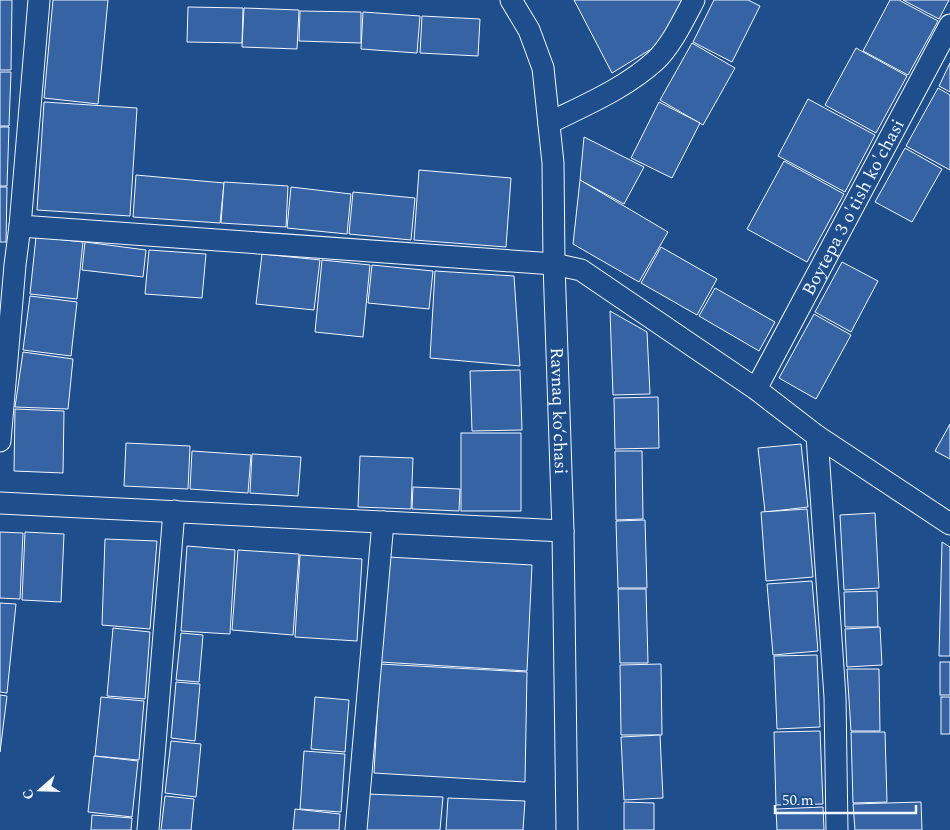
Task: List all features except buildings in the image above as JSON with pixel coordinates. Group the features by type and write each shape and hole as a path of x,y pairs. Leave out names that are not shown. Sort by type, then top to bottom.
{"street":[{"path":"0,441 8,265 20,226 39,0"},
{"name":"Ravnaq ko‘chasi","path":"511,0 529,30 543,68 553,163 554,264 563,531 567,830"},
{"path":"548,123 624,85 656,61 673,39 694,0"},
{"name":"Boytepa 3 o'tish ko'chasi","path":"756,389 950,25"},
{"path":"20,226 554,264 580,270 756,389 817,436 950,524"},
{"path":"817,436 835,697 838,830"},
{"path":"0,502 563,531"},
{"path":"148,830 174,511"},
{"path":"356,830 383,522"}]}
